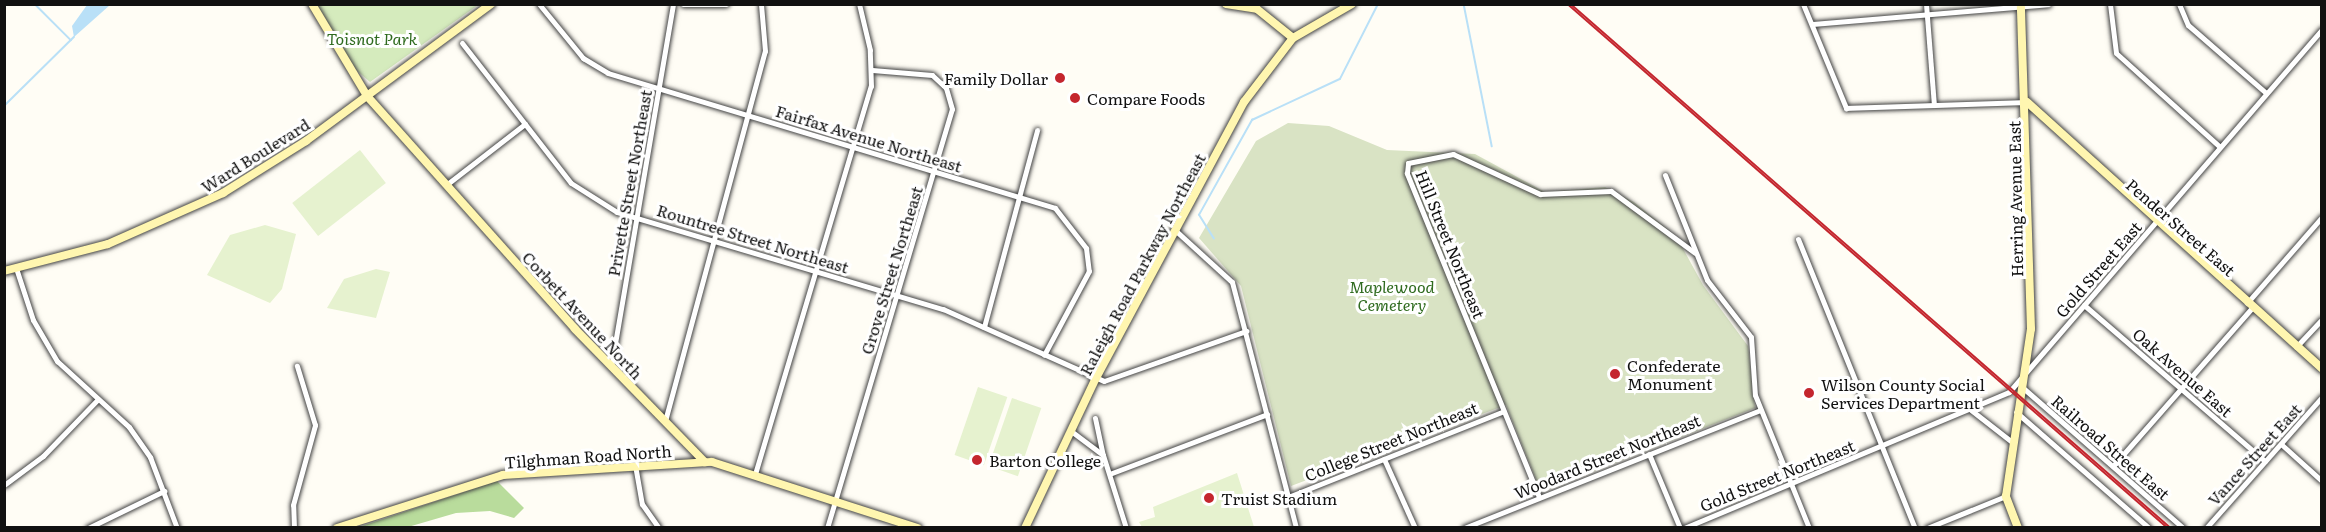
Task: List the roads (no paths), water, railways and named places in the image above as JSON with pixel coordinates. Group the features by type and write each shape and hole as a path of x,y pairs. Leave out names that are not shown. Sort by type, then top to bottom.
{"street":[{"name":"Corbett Avenue North","path":"312,4 367,96 611,367 705,462"},
{"name":"Ward Boulevard","path":"4,272 108,244 199,206 270,166 491,4"},
{"name":"Fairfax Avenue Northeast","path":"539,4 589,63 659,89 1055,208 1089,254 1084,283 1044,355"},
{"name":"Privette Street Northeast","path":"611,367 673,4"},
{"path":"683,4 726,4"},
{"path":"665,421 716,241 767,41 761,4"},
{"path":"755,474 853,147 872,70 859,4"},
{"path":"1226,4 1257,9 1293,38 1352,4"},
{"path":"1803,4 1846,108 2027,102"},
{"path":"1926,4 1934,105"},
{"path":"1812,24 2048,4"},
{"path":"2110,4 2116,53 2220,147"},
{"path":"2179,4 2188,25 2266,93"},
{"name":"Herring Avenue East","path":"2006,496 2016,412 2031,329 2027,102 2021,6"},
{"name":"Gold Street East","path":"1881,447 2009,392 2322,30"},
{"name":"Raleigh Road Parkway Northeast","path":"1025,528 1096,378 1244,102 1293,38"},
{"name":"Rountree Street Northeast","path":"462,43 525,124 588,198 637,217 897,296 984,327 1096,378"},
{"name":"Grove Street Northeast","path":"827,528 952,110 946,88 927,73 872,70"},
{"name":"Pender Street East","path":"2027,102 2155,222 2322,369"},
{"path":"446,185 525,124"},
{"path":"984,327 1037,130"},
{"name":"Hill Street Northeast","path":"1539,497 1407,173 1408,163 1453,154 1540,194 1611,192 1695,253"},
{"path":"1665,175 1695,253 1713,289 1751,337 1760,410 1809,528"},
{"path":"2113,466 2182,388 2322,217"},
{"path":"1175,230 1230,277 1296,528"},
{"path":"1798,239 1916,528"},
{"path":"16,268 39,333 71,376 140,442 164,491 177,528"},
{"name":"Oak Avenue East","path":"2084,305 2265,460"},
{"path":"2296,347 2322,319"},
{"path":"1096,378 1113,382 1246,331"},
{"path":"294,528 293,505 315,425 297,366"},
{"name":"Railroad Street East","path":"2021,390 2113,466 2183,528"},
{"name":"Vance Street East","path":"2206,528 2322,398"},
{"path":"4,475 7,483 43,456 97,400"},
{"name":"Woodard Street Northeast","path":"1464,528 1760,410"},
{"path":"1971,410 2012,442"},
{"name":"College Street Northeast","path":"1288,497 1504,411"},
{"path":"2016,412 2148,528"},
{"path":"1112,473 1267,414"},
{"path":"1095,418 1103,455 1112,473 1126,528"},
{"path":"1071,431 1103,455"},
{"path":"2281,444 2322,481"},
{"name":"Gold Street Northeast","path":"1682,528 1881,447"},
{"path":"1649,454 1682,528"},
{"path":"1384,459 1415,528"},
{"path":"705,462 755,474 918,528"},
{"name":"Tilghman Road North","path":"337,528 493,477 634,465 705,462"},
{"path":"634,465 642,504 659,528"},
{"path":"88,528 164,491"},
{"path":"1927,528 2006,496 2018,528"},
{"name":"Raleigh Road Parkway Northeast","path":"1031,528 1033,513"}],"water":[{"path":"87,5 110,5 74,37 72,26"}],"waterway":[{"path":"35,4 71,40"},
{"path":"1214,239 1199,215 1252,120 1340,79 1378,4"},
{"path":"1464,4 1492,146"},
{"path":"4,106 74,37"}],"railway":[{"path":"1569,4 2169,528"}],"place":[{"name":"Family Dollar","path":"1060,78"},
{"name":"Compare Foods","path":"1075,98"},
{"name":"Confederate Monument","path":"1615,374"},
{"name":"Wilson County Social Services Department","path":"1809,393"},
{"name":"Barton College","path":"977,460"},
{"name":"Truist Stadium","path":"1209,498"}],"park label":[{"name":"Toisnot Park","path":"372,38"},
{"name":"Maplewood Cemetery","path":"1392,295"}]}
